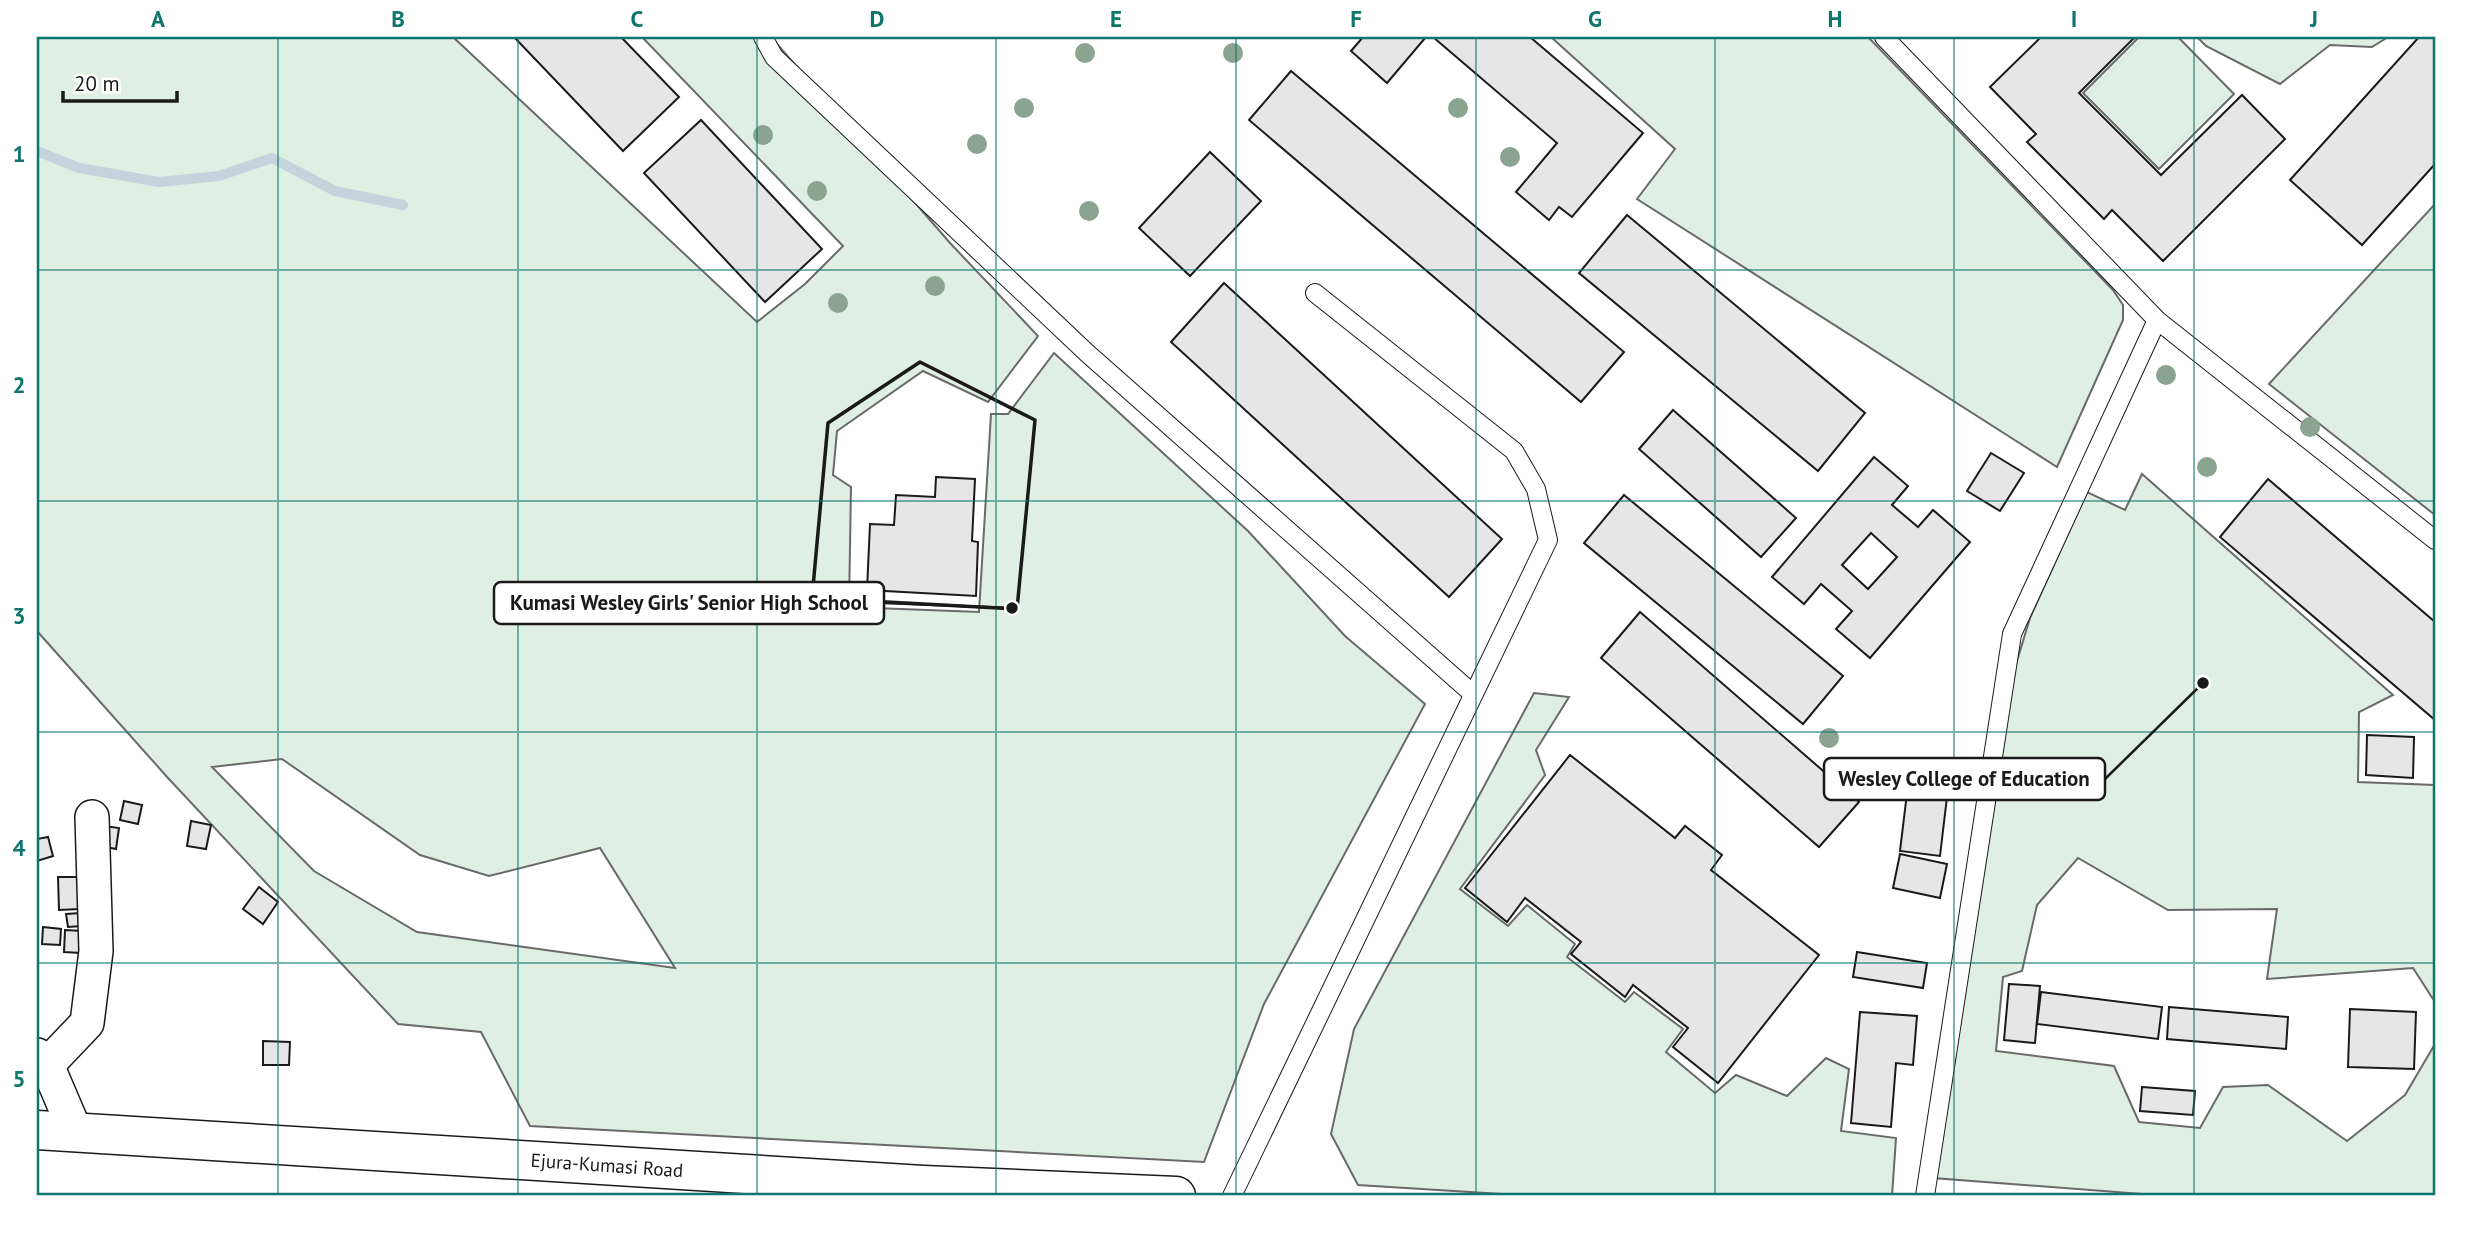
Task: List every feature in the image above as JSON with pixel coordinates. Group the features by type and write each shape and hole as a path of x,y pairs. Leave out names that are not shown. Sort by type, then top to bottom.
{"main road":[{"name":"Ejura-Kumasi Road","path":"37,1130 922,1191 1176,1196"}],"street":[{"path":"76,1133 42,1060 87,1023 96,951 92,817"}],"lane":[{"path":"763,37 774,57 1087,353 1473,694"},
{"path":"1884,37 2157,320 2435,540"},
{"path":"1232,1196 1548,540 1536,489 1514,451 1315,293"},
{"path":"1924,1196 2012,635 2157,320"}],"green space":[{"path":"37,37 453,37 757,322 805,284 843,246 642,37 771,37 950,243 1038,336 988,402 923,371 837,431 833,475 851,487 849,607 979,612 991,414 1008,414 1054,353 1248,531 1345,636 1425,704 1264,1004 1204,1162 530,1126 481,1032 398,1024 168,778 37,631","holes":["282,759 420,855 489,876 600,848 675,968 417,932 314,871 212,767"]},
{"path":"1551,37 1868,37 2113,290 2123,305 2123,320 2057,467 1637,199 1675,149"},
{"path":"2139,37 2178,37 2234,94 2159,169 2083,93"},
{"path":"2197,37 2388,37 2372,47 2330,45 2280,84 2206,46"},
{"path":"2435,204 2435,515 2269,384"},
{"path":"2142,474 2393,695 2359,712 2358,782 2435,785 2435,1002 2413,968 2267,979 2277,909 2168,910 2078,858 2037,905 2022,971 2003,977 1996,1051 2114,1066 2139,1122 2200,1128 2223,1087 2268,1085 2347,1141 2405,1095 2435,1044 2435,1196 2168,1196 1933,1178 2014,671 2030,618 2087,492 2125,510"},
{"path":"1534,693 1569,697 1536,750 1545,775 1460,889 1508,926 1527,905 1575,944 1567,957 1625,1002 1634,992 1683,1029 1666,1052 1715,1093 1736,1075 1787,1096 1826,1058 1849,1069 1841,1131 1896,1138 1892,1196 1533,1196 1358,1185 1331,1134 1354,1029"}],"building":[{"path":"514,37 621,37 679,97 623,151"},
{"path":"1363,37 1426,37 1387,83 1351,51"},
{"path":"1433,37 1530,37 1643,133 1572,217 1559,207 1549,220 1516,192 1557,143"},
{"path":"2041,37 2135,37 2079,93 2161,175 2242,95 2285,139 2163,261 2112,210 2104,219 2027,142 2036,134 1990,87"},
{"path":"2419,37 2435,37 2435,164 2362,245 2290,180"},
{"path":"1291,71 1624,352 1581,402 1249,120"},
{"path":"701,120 822,249 765,302 644,173"},
{"path":"1210,152 1261,201 1190,276 1139,228"},
{"path":"1627,215 1865,413 1818,471 1579,273"},
{"path":"1224,283 1502,539 1449,597 1171,342"},
{"path":"1673,410 1796,518 1761,557 1639,449"},
{"path":"1991,453 2024,473 2000,511 1967,491"},
{"path":"1874,457 1908,486 1892,505 1918,527 1933,510 1970,542 1870,658 1836,629 1852,611 1821,584 1804,604 1772,577","holes":["1871,533 1897,557 1868,589 1842,565"]},
{"path":"936,477 975,479 972,541 978,542 976,596 867,590 870,524 894,525 896,495 935,497"},
{"path":"2268,479 2435,622 2435,720 2220,537"},
{"path":"1624,495 1843,676 1803,724 1584,543"},
{"path":"1640,612 1859,802 1819,847 1601,658"},
{"path":"2367,735 2414,737 2413,778 2366,775"},
{"path":"1570,755 1675,838 1685,826 1722,855 1711,870 1819,955 1718,1083 1673,1047 1688,1028 1633,985 1625,997 1571,954 1581,942 1525,898 1507,922 1465,888"},
{"path":"1907,793 1947,797 1940,856 1900,851"},
{"path":"124,801 142,805 138,824 120,820"},
{"path":"191,821 211,825 206,849 187,846"},
{"path":"104,826 119,828 116,849 101,846"},
{"path":"48,837 53,856 37,861 37,839"},
{"path":"1900,854 1947,864 1940,898 1893,888"},
{"path":"58,877 79,877 80,909 59,910"},
{"path":"259,887 278,902 263,924 243,909"},
{"path":"81,913 82,926 68,927 66,914"},
{"path":"43,927 61,929 60,945 42,944"},
{"path":"65,930 83,931 81,953 64,952"},
{"path":"1857,952 1927,963 1923,988 1853,977"},
{"path":"2009,984 2040,986 2035,1043 2004,1040"},
{"path":"2041,992 2162,1007 2158,1039 2037,1024"},
{"path":"2169,1007 2288,1017 2286,1049 2167,1039"},
{"path":"2350,1009 2416,1012 2414,1069 2348,1067"},
{"path":"1860,1012 1917,1016 1913,1065 1896,1063 1891,1127 1851,1123"},
{"path":"263,1041 290,1042 289,1065 263,1065"},
{"path":"2142,1087 2195,1091 2193,1115 2140,1111"}],"waterway":[{"path":"37,151 79,168 159,182 219,176 272,158 335,191 403,205"}],"wall":[{"path":"920,362 1035,420 1017,609 812,598 828,423 920,362"}],"place":[{"name":"Kumasi Wesley Girls' Senior High School","path":"1012,608"},
{"name":"Wesley College of Education","path":"2203,683"}]}
